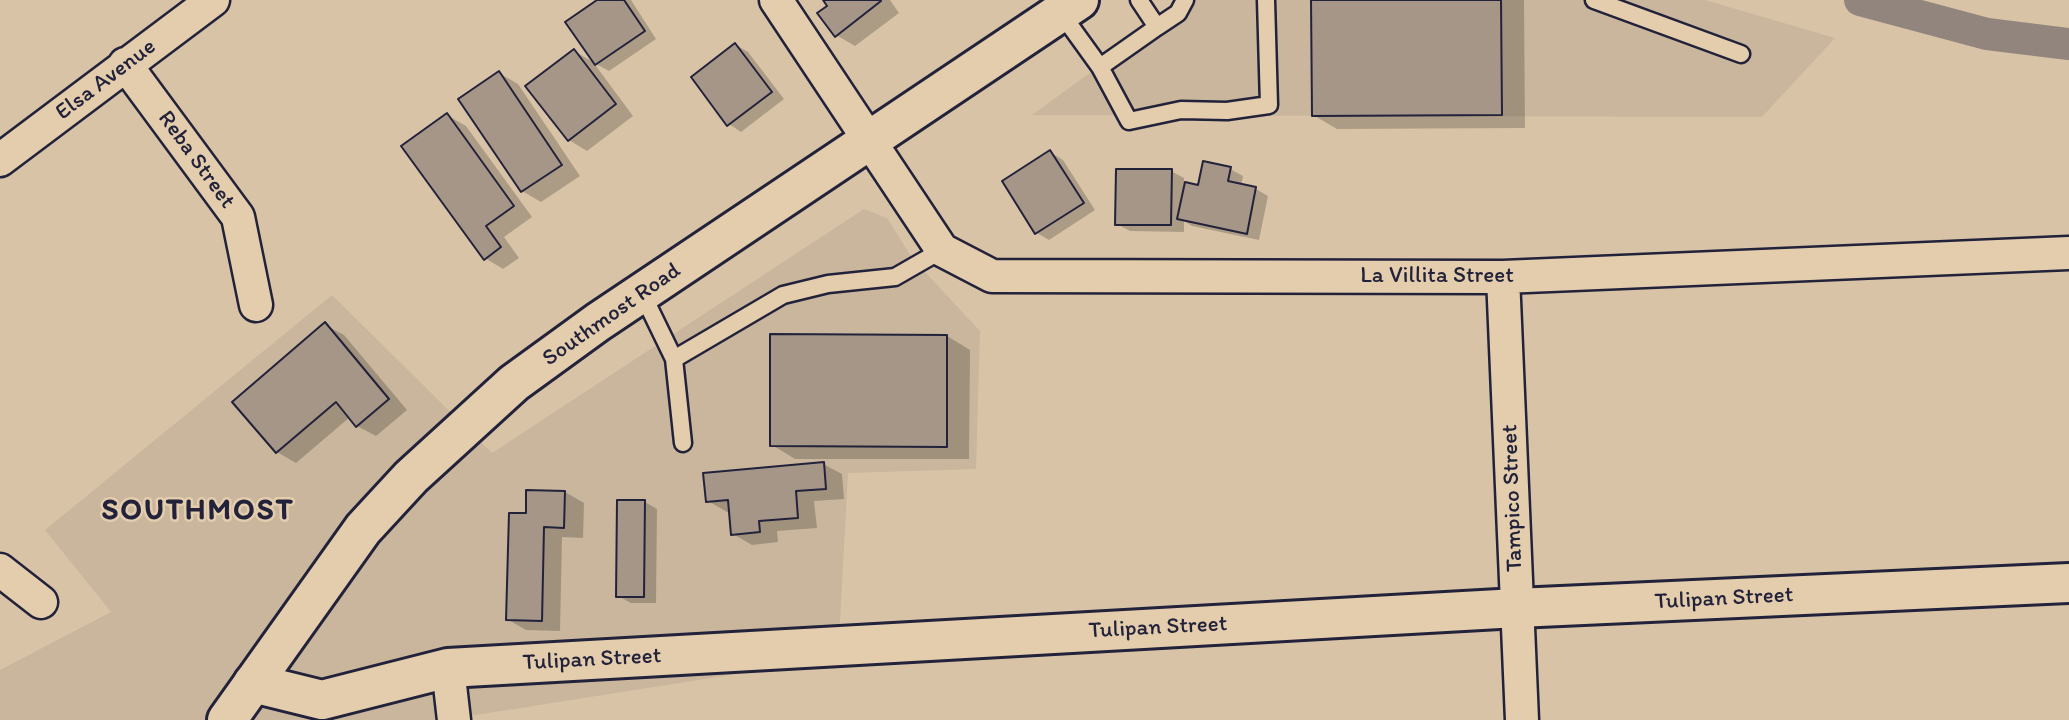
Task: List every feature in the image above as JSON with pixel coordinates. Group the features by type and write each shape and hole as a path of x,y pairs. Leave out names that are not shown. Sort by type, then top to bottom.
{"street":[{"name":"Elsa Avenue","path":"0,160 213,0"},
{"path":"776,0 870,139"},
{"name":"Southmost Road","path":"227,720 362,529 411,477 514,383 642,293 1070,6"},
{"name":"Reba Street","path":"125,64 238,217 256,305"},
{"name":"La Villita Street","path":"870,139 942,250 992,276 1503,276 2069,253"},
{"name":"Tampico Street","path":"1503,276 1521,720"},
{"path":"0,570 41,602"},
{"name":"Tulipan Street","path":"253,683 322,699 448,668 1517,608 2069,583"},
{"path":"448,668 454,720"}],"lane":[{"path":"1139,0 1157,27"},
{"path":"1100,67 1178,13 1185,0"},
{"path":"1070,6 1129,121 1181,110 1227,111 1269,105 1266,0"},
{"path":"1594,0 1741,54"},
{"path":"674,359 783,295 828,284 895,277 942,250"},
{"path":"642,293 674,359 683,443"}],"shaded area":[{"path":"1190,0 1705,0 1835,38 1762,117 1032,115"},
{"path":"864,209 887,218 912,258 980,331 976,469 848,473 838,658 444,720 0,720 0,670 111,612 45,530 332,295 492,453"}],"building":[{"path":"597,0 624,0 645,31 595,65 565,22"},
{"path":"823,0 881,1 835,37 817,13 827,6"},
{"path":"1311,0 1501,0 1502,115 1312,116"},
{"path":"735,43 772,92 727,126 691,77"},
{"path":"574,49 616,104 568,141 525,86"},
{"path":"499,71 562,165 521,192 458,99"},
{"path":"447,113 514,206 486,226 501,247 484,260 401,146"},
{"path":"1050,150 1084,203 1035,234 1002,181"},
{"path":"1203,161 1231,167 1228,181 1256,187 1247,234 1177,219 1185,182 1198,185"},
{"path":"1116,169 1172,169 1171,225 1115,225"},
{"path":"325,322 389,399 356,427 336,402 276,453 232,402"},
{"path":"770,334 947,335 947,447 770,446"},
{"path":"824,462 826,489 796,491 798,518 759,521 760,532 731,535 728,500 706,502 703,473"},
{"path":"526,490 565,491 564,528 544,527 542,621 506,620 509,513 526,513"},
{"path":"617,500 645,500 644,597 616,597"}],"waterway":[{"path":"1860,0 1987,34 2069,44"}],"district":[{"name":"SOUTHMOST","path":"198,511"}]}
